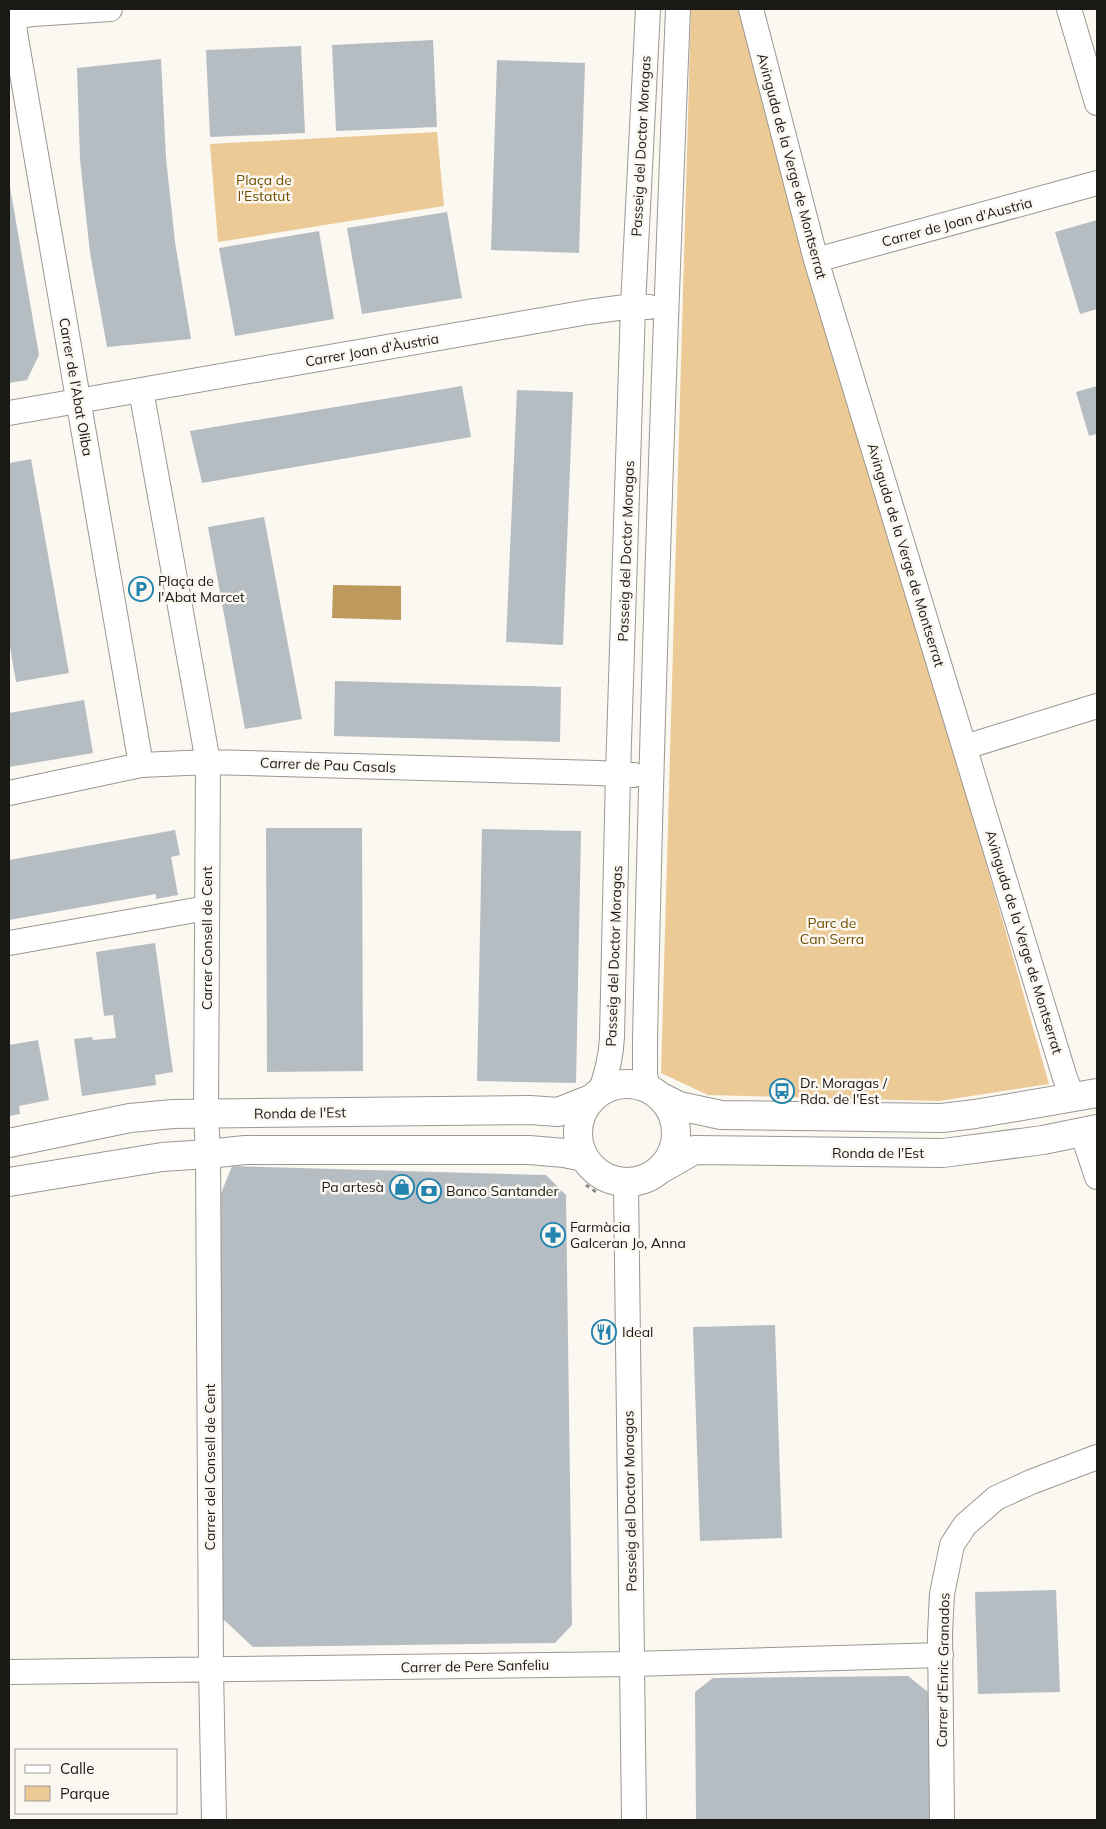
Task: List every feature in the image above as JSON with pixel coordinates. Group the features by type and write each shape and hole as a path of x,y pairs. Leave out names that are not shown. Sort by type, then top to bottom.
{"street":[{"path":"11,15 110,9"},
{"name":"Passeig del Doctor Moragas","path":"596,1095 606,1076 611,1046 633,306 648,9"},
{"path":"678,9 650,777 645,1041 645,1075 655,1093 673,1114 677,1133 673,1153 661,1169 642,1180 626,1183 607,1178 590,1166 584,1157 578,1140 579,1123 586,1106 596,1095 615,1085 632,1084 655,1093 679,1106 721,1115 942,1118 1085,1095"},
{"name":"Avinguda de la Verge de Montserrat","path":"751,9 816,260 1065,1078 1085,1095"},
{"path":"1069,9 1097,103"},
{"name":"Carrer de l'Abat Oliba","path":"11,15 142,765"},
{"name":"Carrer de Joan d'Austria","path":"816,260 1097,183"},
{"name":"Carrer Joan d'Àustria","path":"9,413 588,312 633,306 666,308"},
{"path":"141,390 208,762"},
{"path":"965,747 1097,706"},
{"name":"Carrer de Pau Casals","path":"9,793 142,765 208,762 618,774 650,777"},
{"name":"Carrer Consell de Cent","path":"206,1114 208,762"},
{"path":"9,943 207,908"},
{"name":"Ronda de l'Est","path":"9,1143 130,1118 173,1114 530,1110 558,1112 596,1095"},
{"name":"Carrer del Consell de Cent","path":"206,1114 208,1154 211,1669 214,1820"},
{"path":"1090,1130 1097,1177"},
{"name":"Ronda de l'Est","path":"661,1169 694,1150 943,1153 1043,1140 1090,1130"},
{"path":"9,1182 162,1156 245,1150 529,1150 584,1157"},
{"name":"Passeig del Doctor Moragas","path":"626,1183 634,1820"},
{"name":"Carrer d'Enric Granados","path":"942,1820 940,1655 942,1594 952,1546 965,1525 996,1498 1030,1482 1097,1457"},
{"name":"Carrer de Pere Sanfeliu","path":"9,1672 632,1664 940,1655"}],"green space":[{"name":"Parc de Can Serra","path":"691,9 743,9 1049,1084 939,1101 708,1095 661,1073"},
{"name":"Plaça de l'Estatut","path":"437,132 444,206 218,242 210,144"}],"shaded area":[{"path":"333,585 401,586 401,620 332,618"}],"building":[{"path":"433,40 437,127 336,131 332,45"},
{"path":"301,46 305,133 210,137 206,50"},
{"path":"161,59 166,158 175,242 191,339 107,347 90,253 80,160 77,68"},
{"path":"497,60 585,63 579,253 491,250"},
{"path":"9,181 39,355 27,380 9,383"},
{"path":"447,212 462,298 362,314 347,228"},
{"path":"1097,220 1097,309 1080,314 1055,232"},
{"path":"319,231 334,319 235,336 219,248"},
{"path":"462,386 471,437 202,483 190,431"},
{"path":"1097,386 1097,434 1089,436 1076,392"},
{"path":"517,390 573,392 563,645 506,642"},
{"path":"31,459 69,673 16,682 9,641 9,463"},
{"path":"264,517 302,719 245,729 208,527"},
{"path":"335,681 561,687 560,742 334,736"},
{"path":"84,700 93,753 9,767 9,713"},
{"path":"266,828 362,828 363,1071 267,1072"},
{"path":"482,829 581,831 576,1083 477,1081"},
{"path":"175,830 180,855 171,857 178,895 156,899 156,894 9,920 9,860"},
{"path":"155,943 173,1072 155,1075 156,1085 82,1096 74,1039 92,1037 93,1040 116,1038 113,1015 104,1016 96,952"},
{"path":"38,1040 49,1100 19,1106 20,1114 9,1116 9,1045"},
{"path":"232,1166 546,1175 566,1195 572,1625 555,1643 253,1647 222,1618 220,1196"},
{"path":"775,1325 782,1538 700,1541 693,1327"},
{"path":"1056,1590 1060,1692 978,1694 975,1592"},
{"path":"908,1676 933,1696 934,1820 696,1820 695,1692 713,1678"}],"place":[{"name":"Plaça de l'Abat Marcet","path":"141,589"},
{"name":"Dr. Moragas / Rda. de l'Est","path":"782,1091"},
{"name":"Pa artesà","path":"402,1187"},
{"name":"Banco Santander","path":"429,1191"},
{"name":"Farmàcia Galceran Jo, Anna","path":"553,1235"},
{"name":"Ideal","path":"604,1332"}]}
